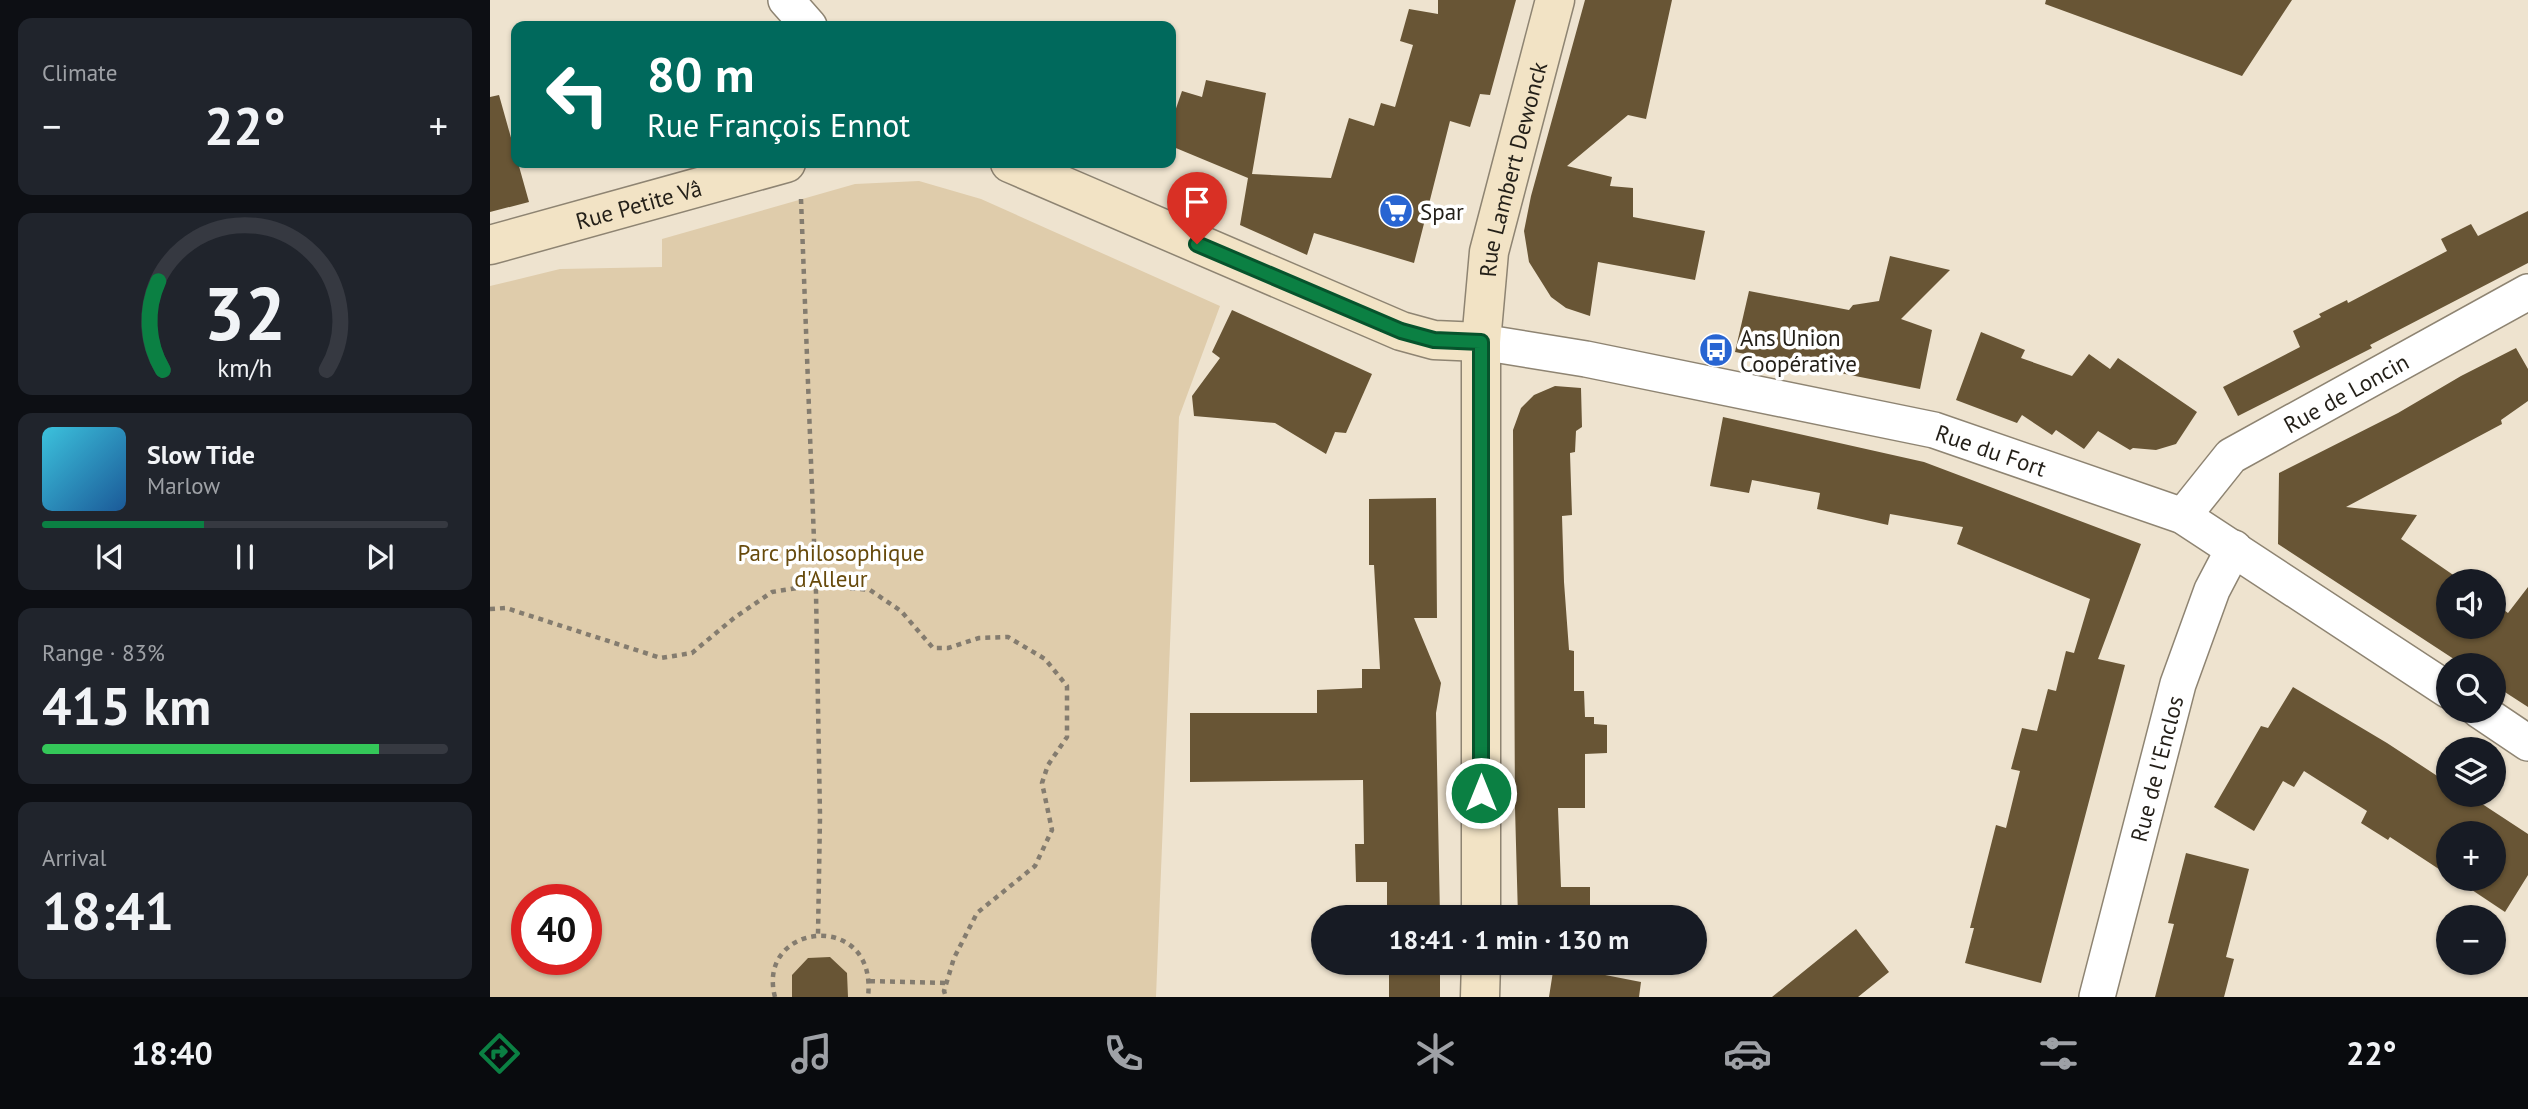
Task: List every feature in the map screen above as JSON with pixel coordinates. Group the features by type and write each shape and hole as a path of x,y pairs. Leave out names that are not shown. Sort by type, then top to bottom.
{"street":[{"path":"786,0 805,21"},
{"name":"Rue Lambert Dewonck","path":"1481,905 1481,342 1489,252 1555,0"},
{"name":"Rue Petite Vâ","path":"490,245 768,168"},
{"path":"1022,168 1401,331 1434,340 1481,342"},
{"name":"Rue de Loncin","path":"2183,516 2231,456 2528,292"},
{"name":"Rue du Fort","path":"1481,342 1586,359 1934,430 2183,516 2436,682"},
{"name":"Rue de l'Enclos","path":"2097,997 2178,684 2212,590 2234,548"},
{"path":"2498,723 2528,743"},
{"path":"1480,997 1481,975"}],"path":[{"path":"789,201 802,199 816,585 820,816 818,934"},
{"path":"490,609 506,608 661,658 692,653 734,618 772,592 816,585 870,590 901,611 933,648 948,648 979,638 1008,637 1045,659 1067,686 1067,737 1048,765 1042,783 1052,830 1035,866 977,913 954,958 944,991 946,997"},
{"path":"775,997 771,984 774,967 788,946 818,934 835,937 854,947 864,961 870,981 868,997"},
{"path":"870,981 946,983"}],"green space":[{"name":"Parc philosophique d'Alleur","path":"919,181 981,199 1220,306 1179,417 1156,997 490,997 490,286 560,269 662,267 662,239 855,184"}],"building":[{"path":"1438,0 1516,0 1490,95 1480,94 1470,127 1450,121 1414,263 1314,233 1307,255 1240,225 1248,178 1176,148 1176,108 1182,91 1202,97 1206,80 1266,93 1252,174 1331,178 1349,118 1374,126 1381,103 1395,107 1413,45 1400,41 1409,9 1438,14"},
{"path":"1585,0 1672,0 1646,119 1628,115 1567,166 1612,177 1610,186 1633,188 1633,217 1705,231 1695,280 1598,262 1590,316 1566,308 1551,297 1529,262 1524,231 1531,196"},
{"path":"2046,0 2292,0 2242,76 2045,4"},
{"path":"499,95 511,138 511,168 519,168 529,202 490,212 490,97"},
{"path":"2528,211 2528,263 2370,345 2372,348 2238,416 2223,387 2300,347 2293,331 2321,317 2319,314 2347,300 2348,303 2447,251 2441,239 2471,224 2478,236"},
{"path":"1890,256 1950,270 1901,319 1932,330 1920,389 1735,352 1749,291 1849,310 1853,305 1879,301"},
{"path":"1232,310 1372,374 1346,433 1335,432 1326,454 1275,423 1194,416 1192,396 1220,358 1212,352"},
{"path":"1981,332 2025,350 2021,358 2072,376 2089,354 2110,369 2118,358 2197,412 2176,444 2156,450 2130,450 2098,431 2084,449 2056,430 2052,435 2022,415 2017,423 1956,400"},
{"path":"2516,348 2528,369 2528,401 2501,420 2502,424 2346,507 2417,515 2401,539 2445,569 2436,569 2436,639 2506,639 2506,612 2508,613 2528,587 2528,707 2506,693 2506,653 2445,653 2278,544 2279,473 2398,413"},
{"path":"1555,386 1581,388 1582,427 1576,431 1575,452 1570,453 1572,515 1562,516 1564,582 1569,650 1574,651 1574,691 1584,691 1585,717 1594,717 1594,724 1607,725 1607,753 1585,754 1585,808 1558,808 1561,887 1590,887 1590,905 1518,905 1513,430 1521,408 1534,395"},
{"path":"1723,417 1924,462 2141,544 2098,659 2125,665 2041,983 1965,963 1974,928 1970,928 1996,825 2006,828 2020,771 2011,769 2022,728 2037,731 2048,689 2056,691 2066,651 2074,653 2090,599 1957,544 1963,527 1890,514 1888,525 1817,509 1820,493 1752,480 1749,493 1710,486"},
{"path":"1436,498 1437,618 1414,618 1441,683 1436,713 1440,905 1387,905 1387,882 1356,882 1355,844 1364,844 1363,780 1190,782 1190,713 1317,713 1317,690 1362,688 1362,669 1380,669 1374,565 1369,565 1369,499"},
{"path":"2293,687 2436,775 2436,807 2487,807 2528,834 2528,875 2506,910 2506,905 2494,905 2474,891 2506,891 2506,821 2436,821 2436,867 2390,837 2388,840 2361,823 2367,811 2304,771 2294,787 2283,781 2254,831 2214,807 2261,726 2268,728"},
{"path":"2186,853 2249,869 2226,957 2234,959 2224,997 2155,997 2174,924 2168,923"},
{"path":"1856,929 1889,972 1858,997 1772,997"},
{"path":"830,957 847,973 848,997 792,997 792,975 808,958"},
{"path":"1389,975 1440,975 1440,997 1389,997"},
{"path":"1552,975 1605,975 1641,982 1639,997 1549,997"}],"place":[{"name":"Spar","path":"1396,211"},
{"name":"Ans Union Coopérative","path":"1716,350"}],"route":[{"path":"1197,244 1401,331 1434,340 1481,342 1481,793"}]}
